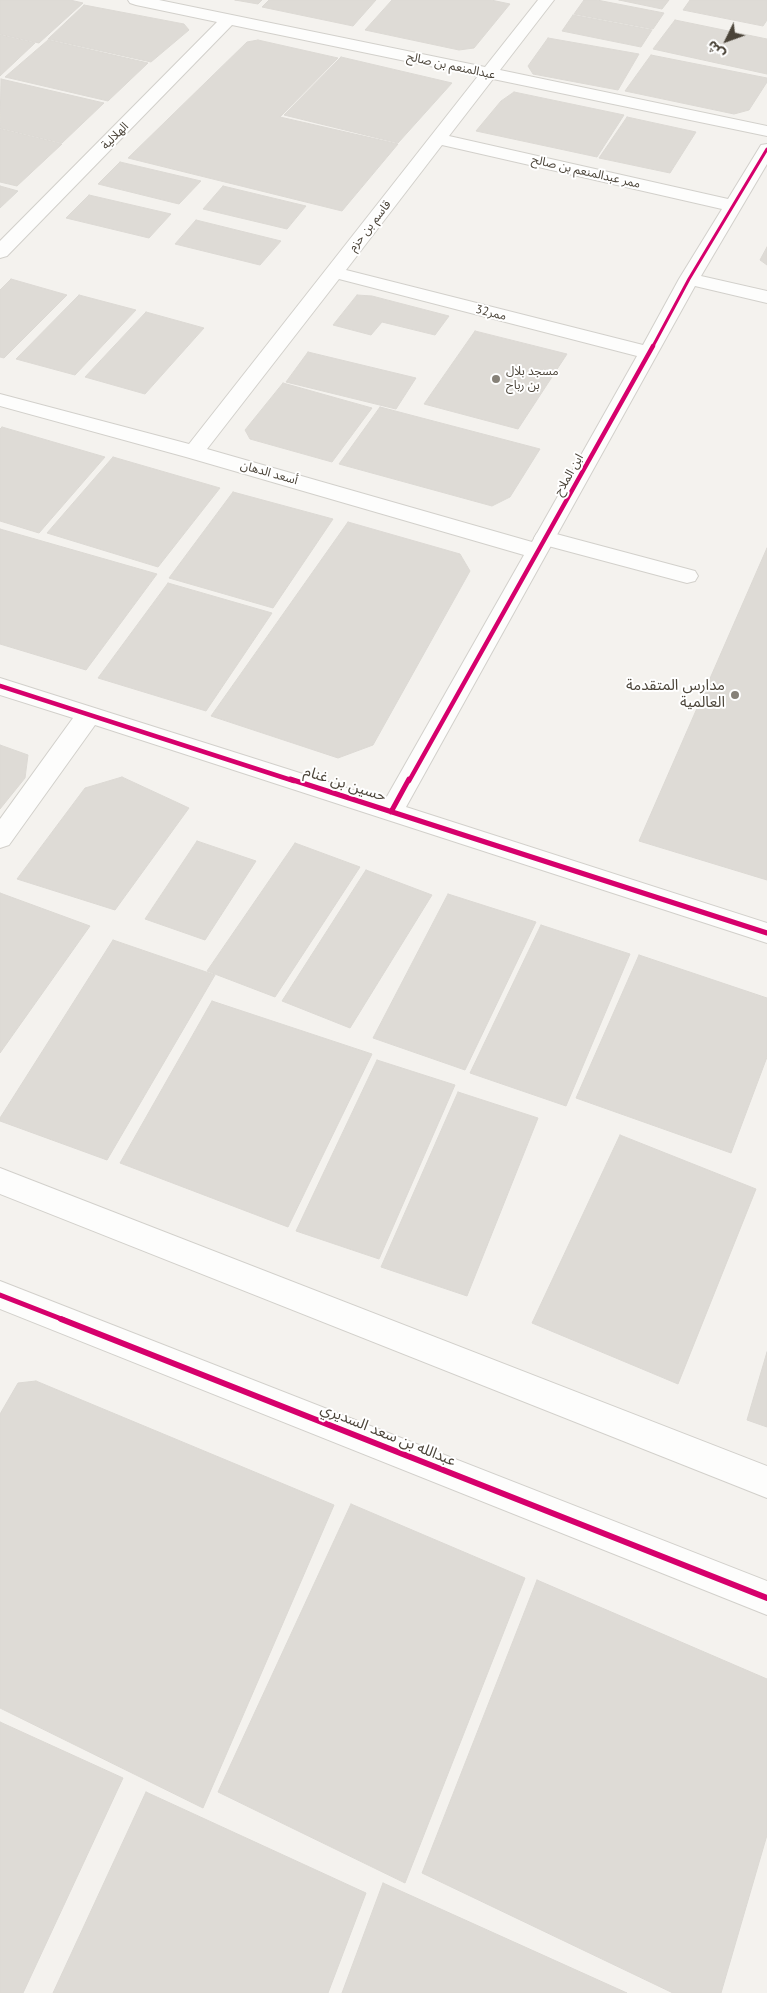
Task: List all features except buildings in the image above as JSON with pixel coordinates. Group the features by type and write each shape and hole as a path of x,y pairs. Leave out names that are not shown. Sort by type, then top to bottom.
{"street":[{"name":"عبدالمنعم بن صالح","path":"136,0 767,131"},
{"name":"قاسم بن حزم","path":"194,452 546,0"},
{"name":"الهلالية","path":"0,252 229,20"},
{"name":"ممر عبدالمنعم بن صالح","path":"438,139 734,206"},
{"name":"ابن الملاح","path":"391,812 689,279 767,149"},
{"name":"ممر32","path":"333,272 649,353"},
{"path":"689,279 767,296"},
{"name":"أسعد الدهان","path":"0,400 541,544 687,576"},
{"name":"حسين بن غنام","path":"0,686 767,933"},
{"path":"0,838 88,714"},
{"path":"0,1181 767,1482"},
{"name":"عبدالله بن سعد السديري","path":"4,1305 767,1598"}],"cycle path":[{"path":"391,812 689,279 767,149"},
{"path":"0,686 767,933"},
{"path":"0,1295 767,1598"}],"place":[{"name":"مسجد بلال بن رباح","path":"496,379"},
{"name":"مدارس المتقدمة العالمية","path":"735,695"}]}
